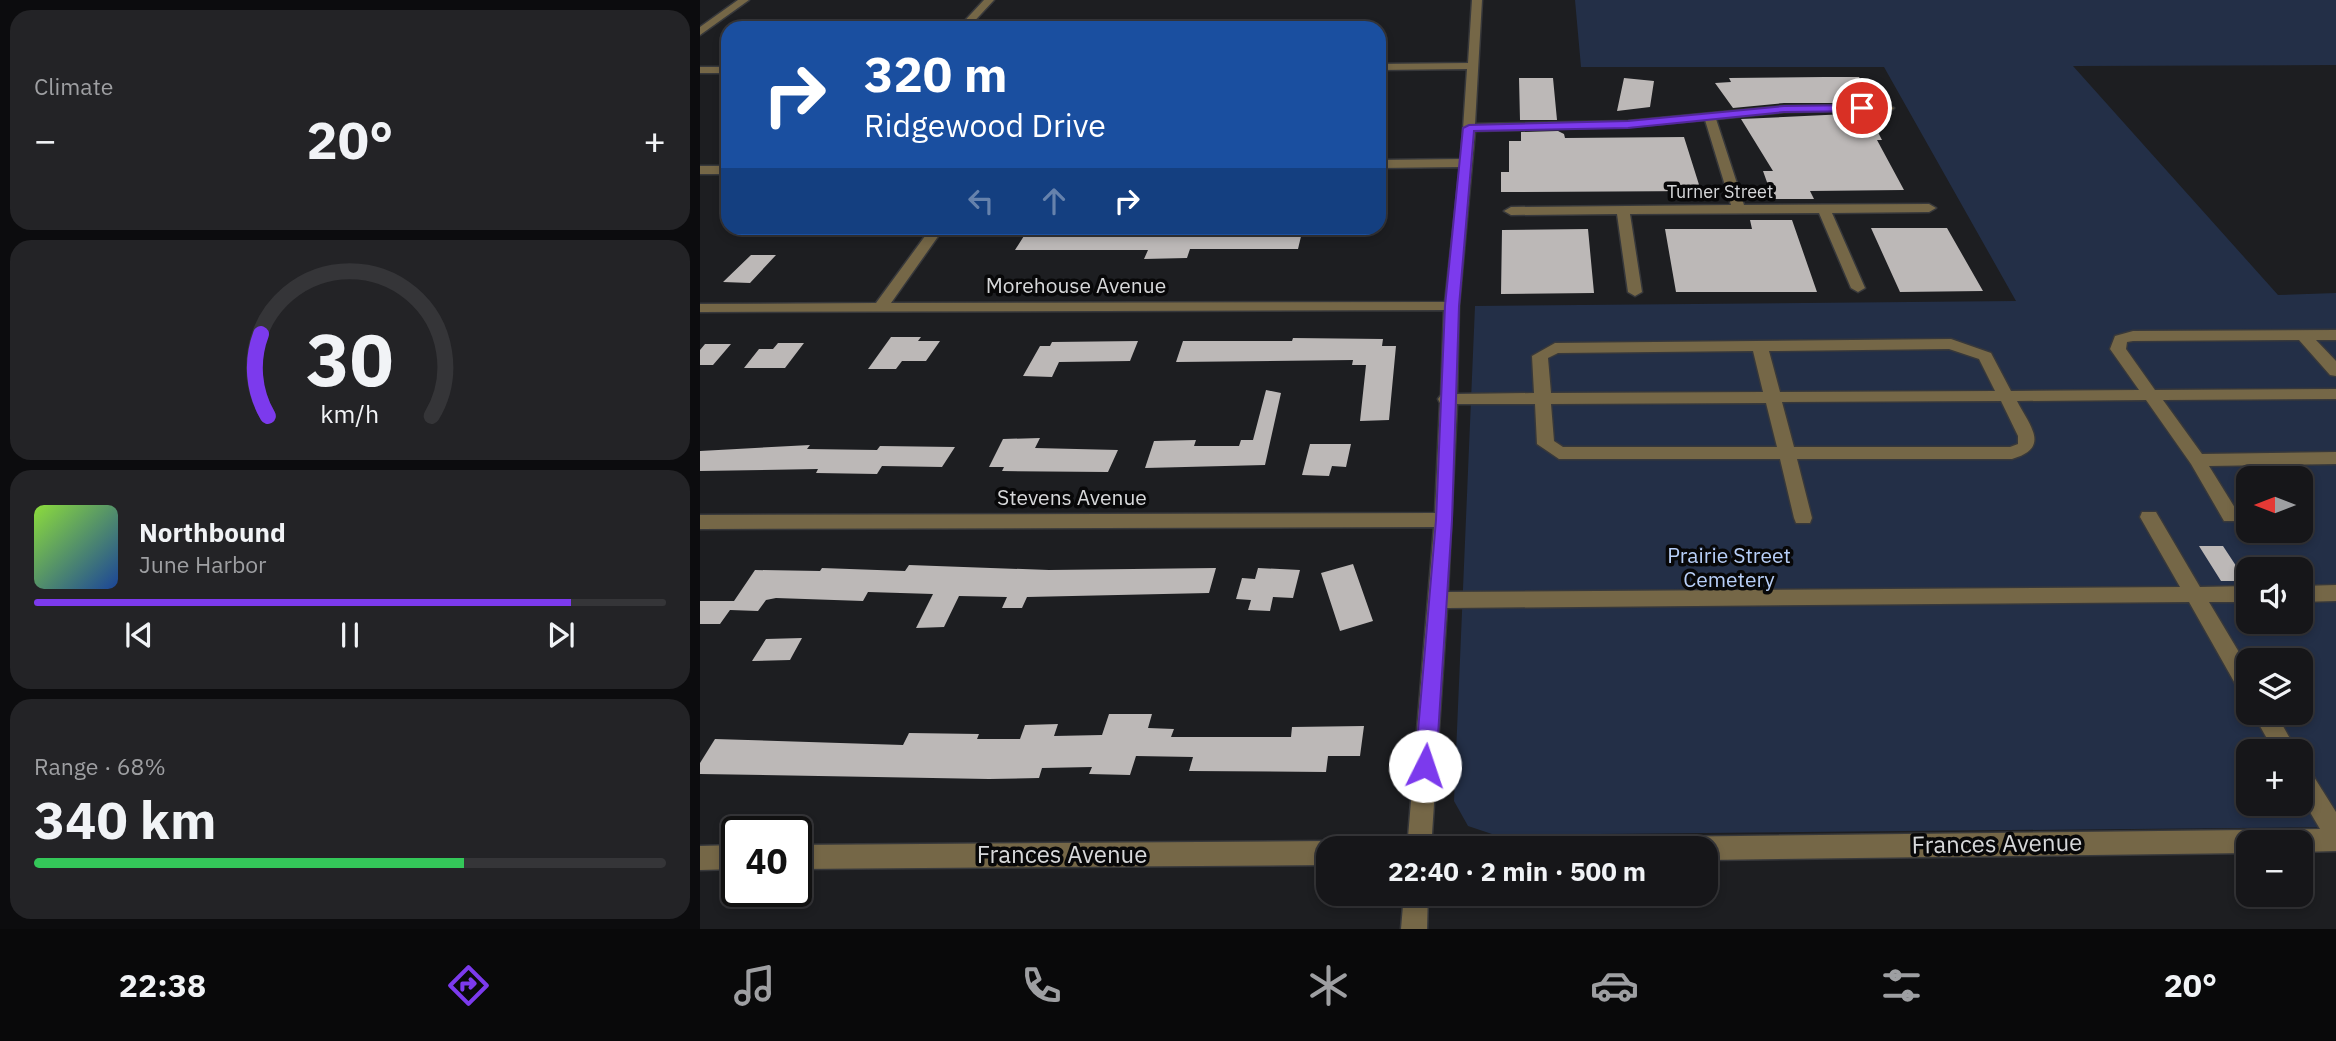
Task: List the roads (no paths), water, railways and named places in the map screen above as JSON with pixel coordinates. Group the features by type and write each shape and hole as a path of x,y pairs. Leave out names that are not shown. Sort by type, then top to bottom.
{"street":[{"path":"700,32 744,0"},
{"path":"970,21 989,0"},
{"path":"1420,836 1444,520 1452,306 1469,128 1477,0"},
{"path":"1386,67 1473,66"},
{"path":"700,70 721,70"},
{"path":"1469,128 1628,124 1784,109 1888,108"},
{"path":"1709,116 1715,127 1739,209"},
{"path":"1386,164 1466,163"},
{"path":"700,170 721,170"},
{"name":"Turner Street","path":"1511,211 1928,208"},
{"path":"1824,209 1858,288"},
{"path":"1623,210 1635,292"},
{"path":"880,308 932,235"},
{"name":"Morehouse Avenue","path":"700,308 1452,306"},
{"path":"2303,335 2336,371"},
{"path":"2231,516 2197,460 2118,349 2120,339 2133,336 2336,335"},
{"path":"1951,344 1984,355 2005,395 2027,436 2026,447 2012,453 1559,453 1546,444 1540,356 1555,348 1951,344"},
{"path":"1760,346 1803,518"},
{"path":"1447,399 2336,394"},
{"path":"2197,460 2336,458"},
{"path":"2149,517 2236,666"},
{"name":"Stevens Avenue","path":"700,522 1444,520"},
{"path":"2313,594 2336,593"},
{"path":"1438,600 2236,594"},
{"path":"2313,796 2336,834"},
{"name":"Frances Avenue","path":"1718,848 2336,840"},
{"name":"Frances Avenue","path":"812,857 1316,853"},
{"path":"700,858 721,857"},
{"path":"1414,929 1415,906"}],"park label":[{"name":"Prairie Street Cemetery","path":"1729,568"}]}
